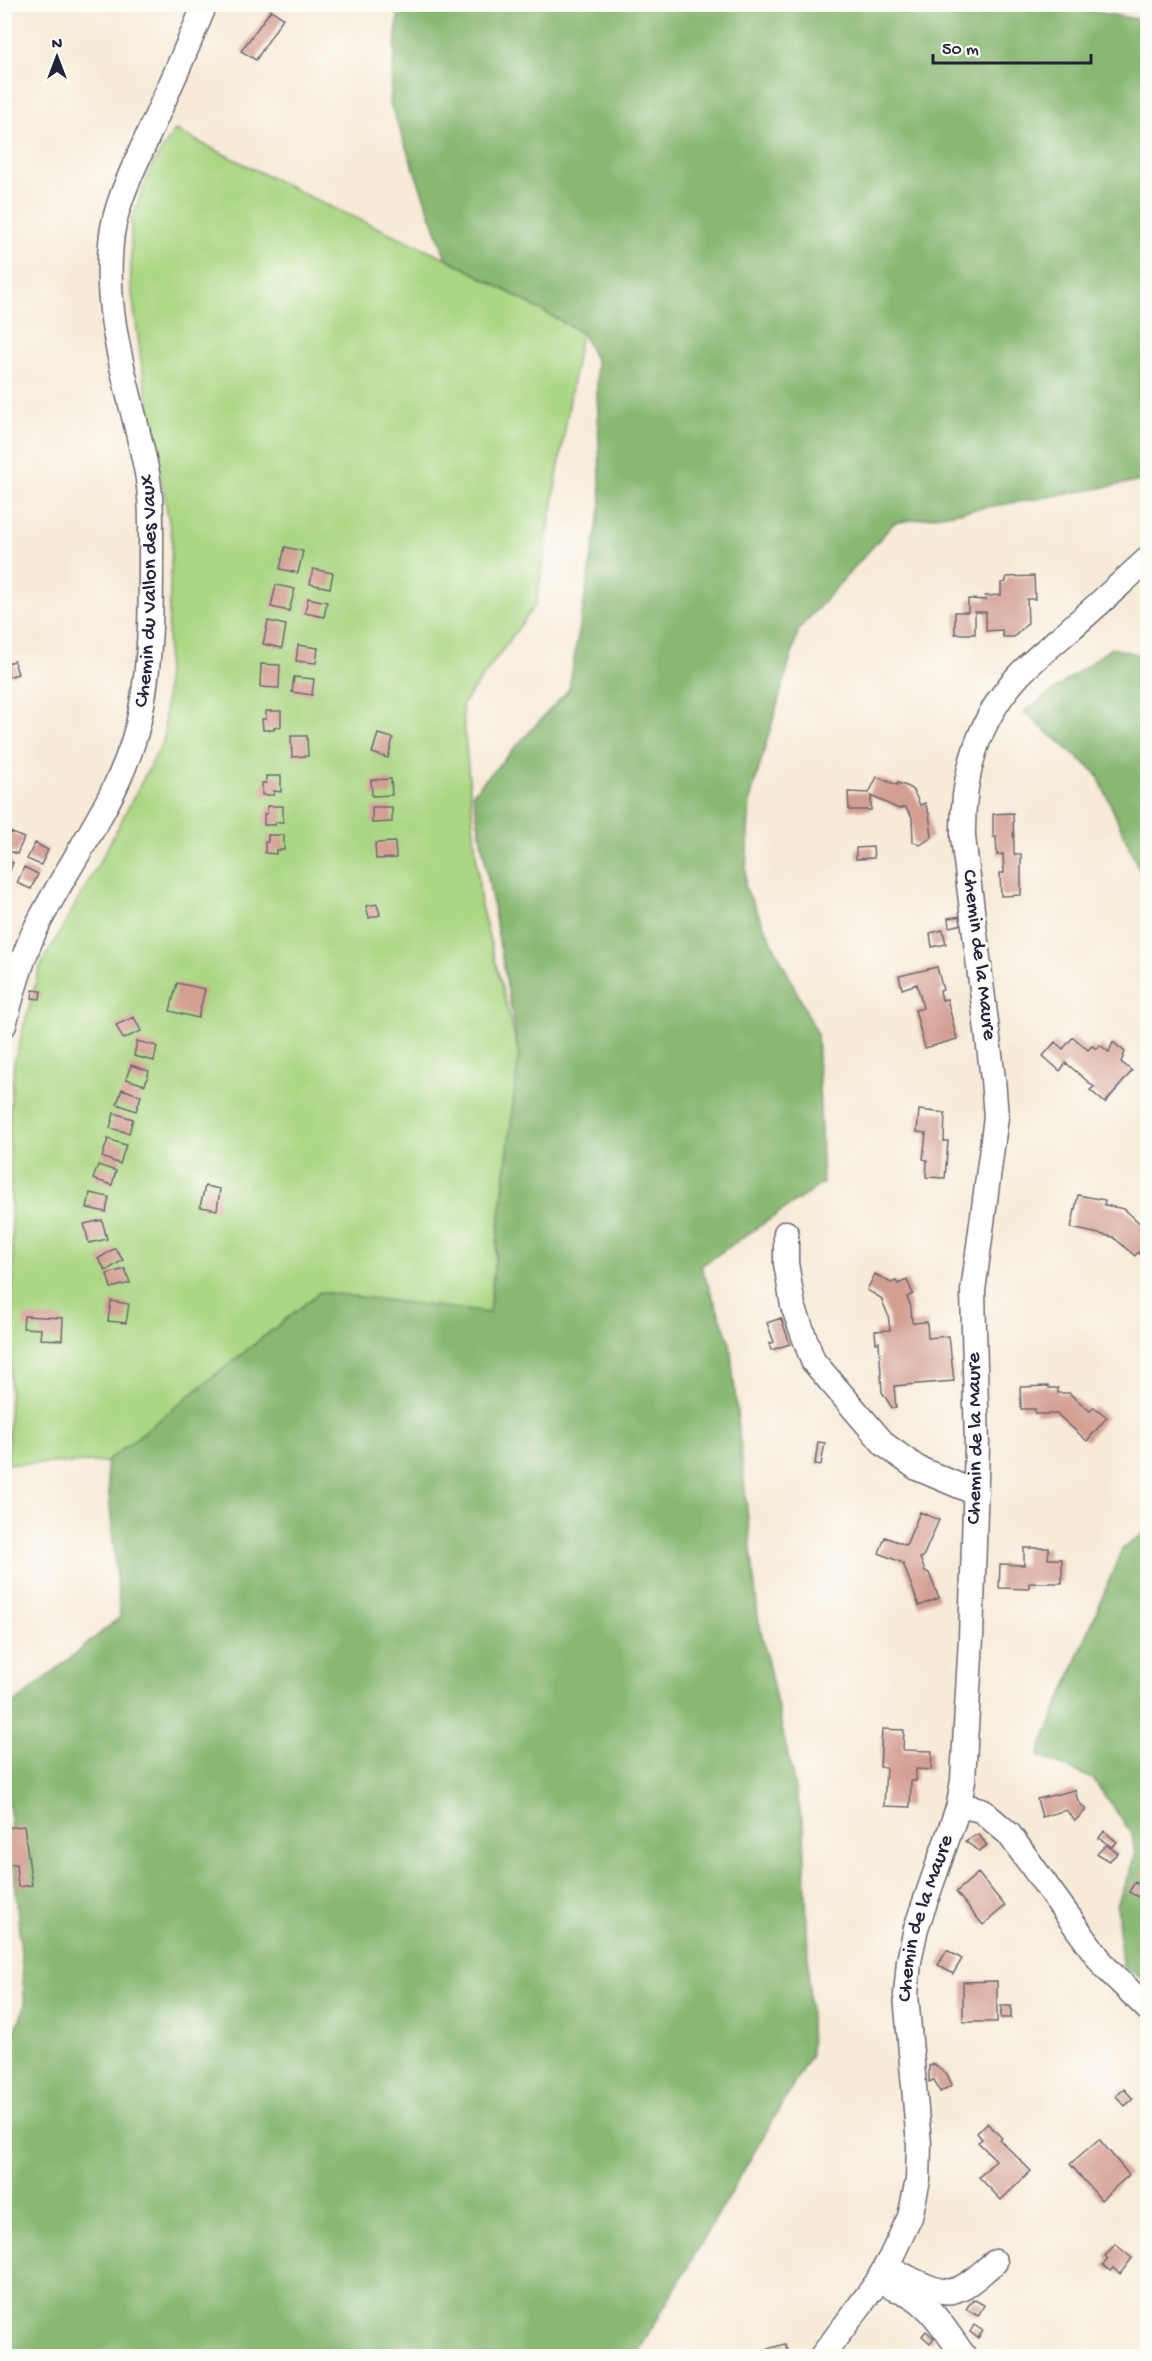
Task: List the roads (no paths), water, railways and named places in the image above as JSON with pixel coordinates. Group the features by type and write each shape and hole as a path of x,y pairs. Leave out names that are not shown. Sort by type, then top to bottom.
{"street":[{"name":"Chemin du Vallon des Vaux","path":"4,1025 36,928 107,805 127,759 141,713 149,662 151,512 146,470 119,362 112,315 110,269 112,233 123,194 205,4"},
{"name":"Chemin de la Maure","path":"822,2356 881,2275 910,2217 918,2180 919,2144 906,1995 909,1961 916,1928 959,1805 963,1780 976,1493 977,1418 973,1291 996,1117 963,837 962,805 968,772 979,737 995,707 1018,676 1148,559"},
{"path":"786,1233 786,1263 793,1306 813,1361 885,1445 917,1468 976,1493"},
{"path":"959,1805 981,1810 1009,1834 1105,1967 1148,2009"},
{"path":"881,2275 951,2292 970,2283 995,2262"},
{"path":"881,2275 925,2304 964,2356"}]}
